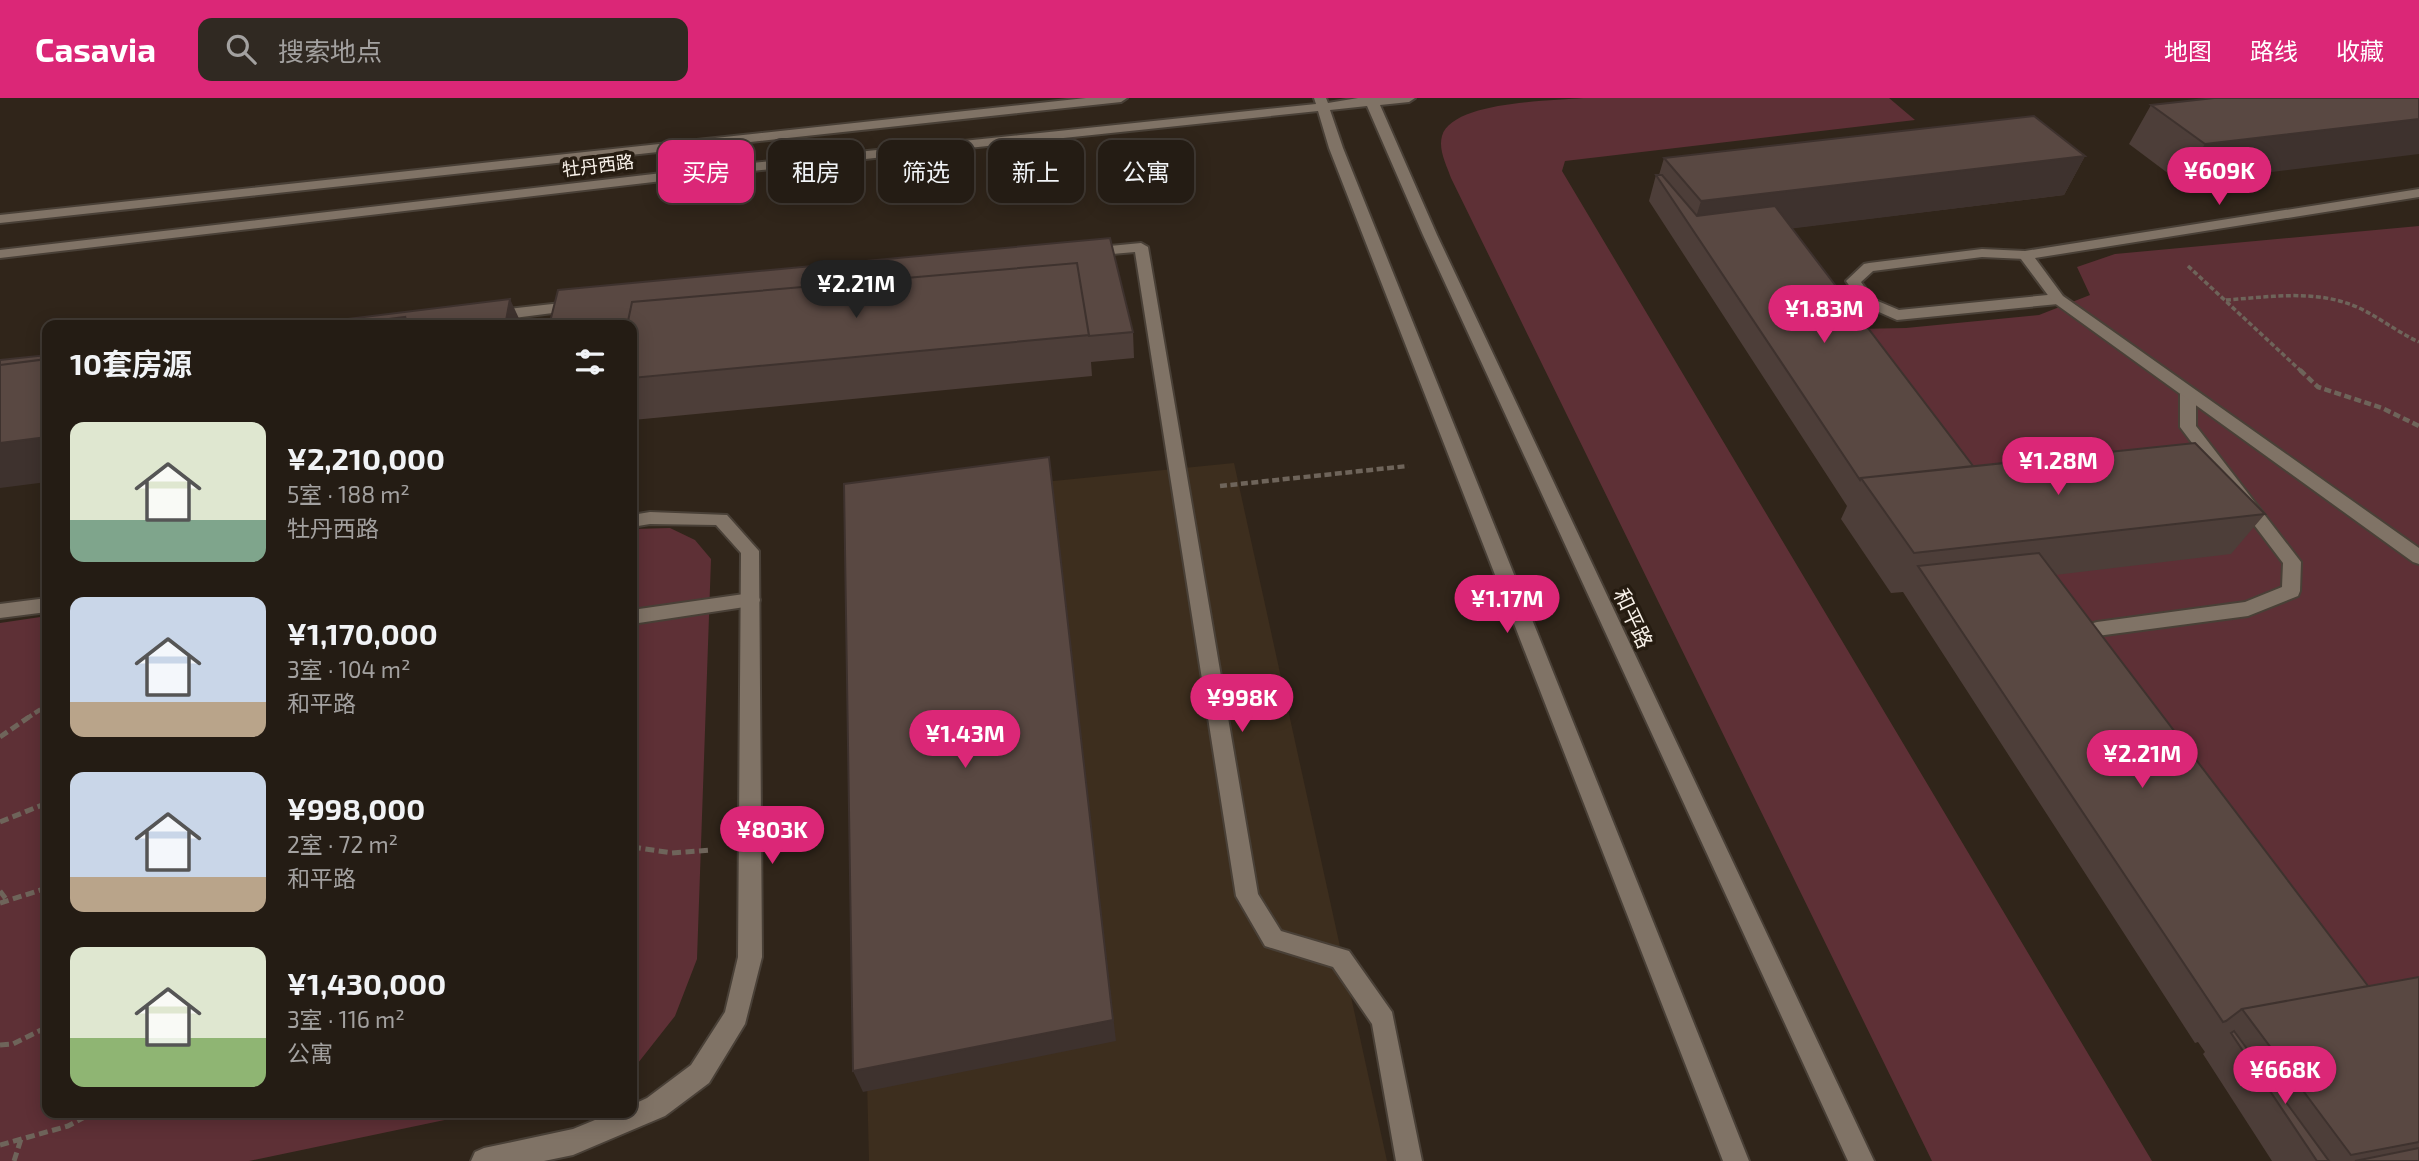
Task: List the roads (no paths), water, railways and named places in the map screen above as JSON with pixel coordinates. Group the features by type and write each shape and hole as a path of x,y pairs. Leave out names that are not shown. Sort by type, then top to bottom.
{"street":[{"name":"牡丹西路","path":"0,219 1121,98"},
{"name":"牡丹西路","path":"0,254 1320,103 1409,98"},
{"name":"和平路","path":"1368,100 1861,1161"},
{"path":"1320,103 1736,1161"},
{"path":"2058,299 1897,315 1868,302 1853,281 1869,267 1982,253 2025,255 2419,193"},
{"path":"1073,254 1141,247 1247,895 1273,939 1341,958 1383,1020 1409,1161"},
{"path":"2025,255 2058,299 2419,557"},
{"path":"480,317 590,305"},
{"path":"2097,629 2248,609 2291,591 2292,562 2188,426 2188,394"},
{"path":"637,520 722,519 750,551 751,600 750,957 736,1016 699,1074 656,1107 637,1115"},
{"path":"637,616 751,600"},
{"path":"0,611 42,606"},
{"path":"484,1161 573,1142 630,1118"}]}
